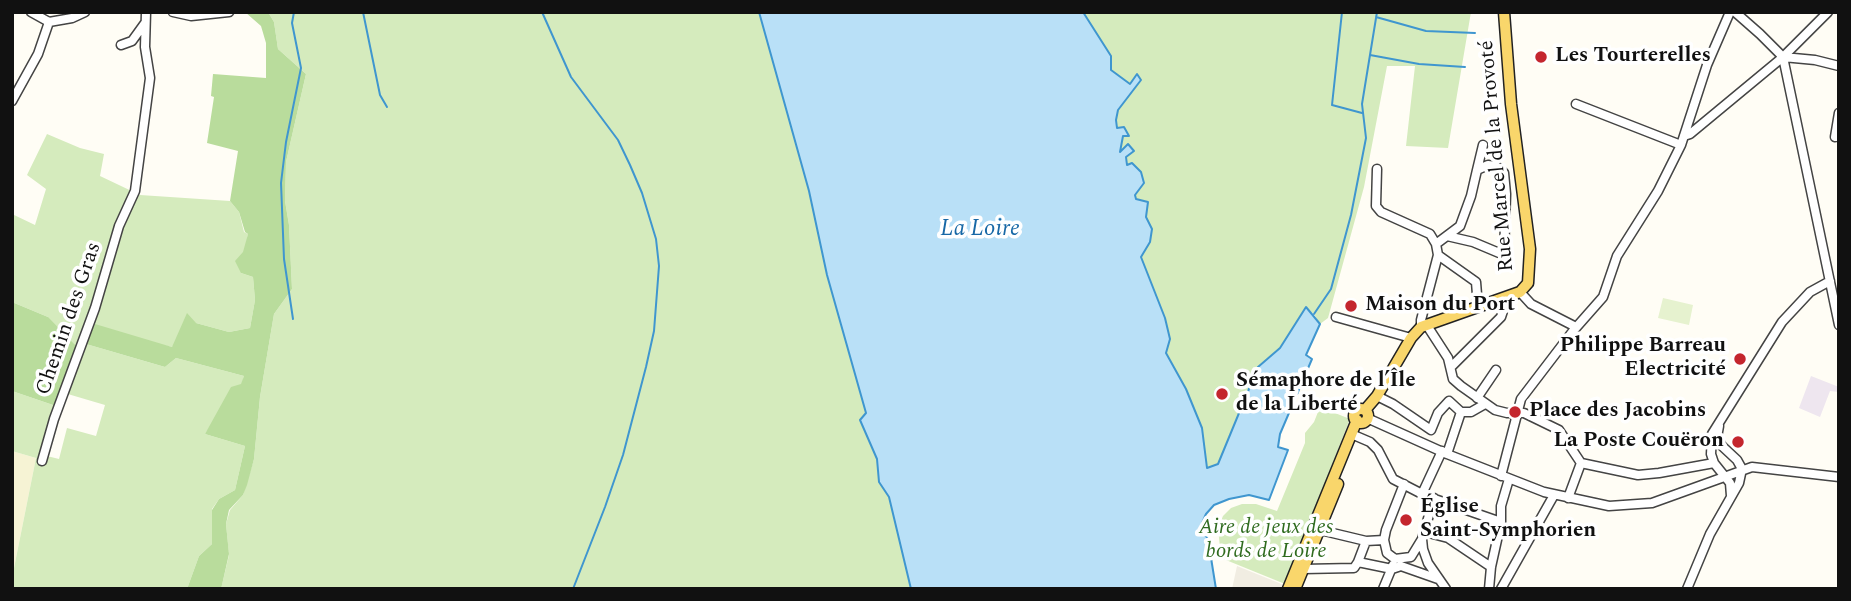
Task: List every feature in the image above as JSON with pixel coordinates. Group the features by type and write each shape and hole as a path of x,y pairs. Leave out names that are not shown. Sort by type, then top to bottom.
{"main road":[{"name":"Rue Marcel de la Provoté","path":"1504,12 1511,104 1530,250 1528,283 1520,292"},
{"path":"1288,589 1363,418 1409,340 1426,325 1520,292"},
{"path":"1295,589 1363,418"}],"street":[{"path":"31,12 49,22 72,18 85,12"},
{"name":"Chemin des Gras","path":"43,461 54,419 95,308 119,226 135,191 150,78 145,47 146,12"},
{"path":"173,12 191,16 229,12"},
{"path":"1489,589 1491,567 1502,522 1505,477 1516,413 1522,396 1602,297 1617,256 1658,191 1683,140 1707,65 1732,12 1783,57 1839,325"},
{"path":"1683,140 1783,57 1828,12"},
{"path":"12,101 38,54 49,22"},
{"path":"121,45 132,41 145,23"},
{"path":"1783,57 1815,60 1839,66"},
{"path":"1576,104 1683,140"},
{"path":"1835,137 1839,113"},
{"path":"1436,244 1460,226 1483,145"},
{"path":"1447,236 1481,245 1504,255 1504,173 1496,166 1488,165 1477,170"},
{"path":"1377,169 1377,206 1381,212 1430,234 1436,244 1438,255 1421,320 1451,366 1452,379 1485,404 1507,414 1524,413 1559,430 1581,463 1638,475 1714,463"},
{"path":"1438,255 1476,282 1478,307"},
{"path":"1731,496 1730,482 1714,463 1710,449 1712,433 1782,322 1838,269"},
{"path":"1520,292 1531,304 1576,327"},
{"path":"1451,366 1501,317 1503,311 1499,300"},
{"path":"1336,317 1409,340"},
{"path":"1478,398 1496,370"},
{"path":"1375,398 1393,404 1431,430 1438,413 1449,401 1461,411 1471,412 1485,404"},
{"path":"1446,589 1423,549 1427,496 1461,411"},
{"path":"1687,589 1710,534 1740,483 1742,469 1717,437 1722,416"},
{"path":"1363,418 1554,495 1609,506 1652,503 1742,469 1757,467 1837,478"},
{"path":"1356,436 1374,446 1384,459 1393,479 1427,496 1502,522"},
{"path":"1710,449 1722,446"},
{"path":"1568,498 1581,463"},
{"path":"1404,484 1384,540 1387,553 1395,559 1411,557 1424,535"},
{"path":"1502,589 1554,495"},
{"path":"1320,530 1366,541 1384,540"},
{"path":"1424,535 1448,538 1491,567"},
{"path":"1303,569 1354,568 1366,541"},
{"path":"1383,589 1395,559"},
{"path":"1358,562 1392,569 1401,566 1438,579"}],"shaded area":[{"path":"1811,376 1839,387 1839,392 1830,391 1820,417 1799,408"},
{"path":"12,451 36,458 12,578"},
{"path":"1237,566 1283,585 1283,589 1232,589"}],"green space":[{"path":"245,12 268,12 274,22 278,49 306,74 286,162 285,201 292,289 274,314 260,397 254,459 243,495 229,510 226,524 229,554 221,589 187,589 199,556 212,544 212,510 219,499 235,490 245,446 205,434 231,387 241,384 244,376 176,358 165,367 86,344 95,324 172,347 187,313 196,323 229,332 250,328 255,300 253,277 241,273 235,261 243,252 248,234 239,212 230,201 238,151 207,143 214,97 211,96 213,74 266,78 266,43 261,26"},
{"path":"268,12 759,12 809,191 827,275 866,414 860,420 877,459 879,482 889,497 911,589 221,589 229,555 226,524 230,510 243,495 254,459 260,397 274,314 292,289 285,201 286,162 306,74 278,49 274,22"},
{"path":"1083,12 1471,12 1448,148 1406,146 1415,66 1387,66 1364,187 1328,318 1320,324 1306,308 1280,348 1258,367 1222,456 1213,467 1206,468 1202,428 1186,389 1166,353 1170,339 1165,318 1141,257 1149,242 1135,194 1144,183 1141,172 1132,163 1127,165 1128,145 1120,153 1123,136 1128,136 1117,128 1118,110 1141,80 1130,84 1111,70"},
{"path":"47,134 80,148 104,154 100,176 140,195 230,201 239,212 244,232 248,234 241,273 253,277 255,300 250,328 229,332 196,323 172,347 153,343 86,344 165,367 176,358 244,376 242,384 205,434 245,446 235,490 219,499 212,509 212,544 199,556 187,589 12,589 36,458 12,451 12,391 56,406 39,454 59,459 67,428 96,436 105,405 61,392 48,317 12,302 12,214 35,225 46,189 27,175"},
{"path":"1663,298 1693,305 1689,325 1658,318"},
{"path":"12,302 48,317 76,346 56,406 12,391"},
{"name":"Aire de jeux des bords de Loire","path":"1320,407 1350,419 1285,584 1221,558 1218,528 1223,516 1231,508 1242,504 1256,504 1277,511 1305,443 1305,433 1314,422"}],"water":[{"name":"La Loire","path":"759,12 1083,12 1111,56 1111,70 1130,84 1137,74 1141,80 1118,110 1117,128 1124,127 1129,136 1123,136 1120,152 1128,144 1134,151 1126,157 1127,165 1132,163 1141,172 1144,183 1135,195 1136,199 1148,202 1146,217 1152,229 1150,242 1141,257 1165,318 1170,339 1166,353 1186,389 1202,428 1207,468 1218,464 1258,367 1280,348 1306,307 1320,324 1306,355 1312,359 1280,434 1278,447 1288,450 1269,500 1249,495 1229,499 1214,505 1202,523 1202,531 1208,539 1216,589 911,589 889,497 879,482 877,459 860,420 866,413 827,275 809,191"}],"waterway":[{"path":"293,319 284,259 281,183 301,68 292,23 294,12"},
{"path":"363,12 380,95 387,107"},
{"path":"542,12 571,77 618,140 630,165 656,239 659,266 654,331 623,455 573,589"},
{"path":"1342,12 1332,105 1362,113"},
{"path":"1314,314 1331,289 1351,215 1366,138 1362,104 1377,12"},
{"path":"1376,17 1426,31 1475,33"},
{"path":"1370,55 1419,64 1465,67"}],"place":[{"name":"Les Tourterelles","path":"1541,57"},
{"name":"Maison du Port","path":"1351,306"},
{"name":"Philippe Barreau Electricité","path":"1740,359"},
{"name":"Sémaphore de l’Île de la Liberté","path":"1222,394"},
{"name":"Place des Jacobins","path":"1515,412"},
{"name":"La Poste Couëron","path":"1738,442"},
{"name":"Église Saint-Symphorien","path":"1406,520"}]}
